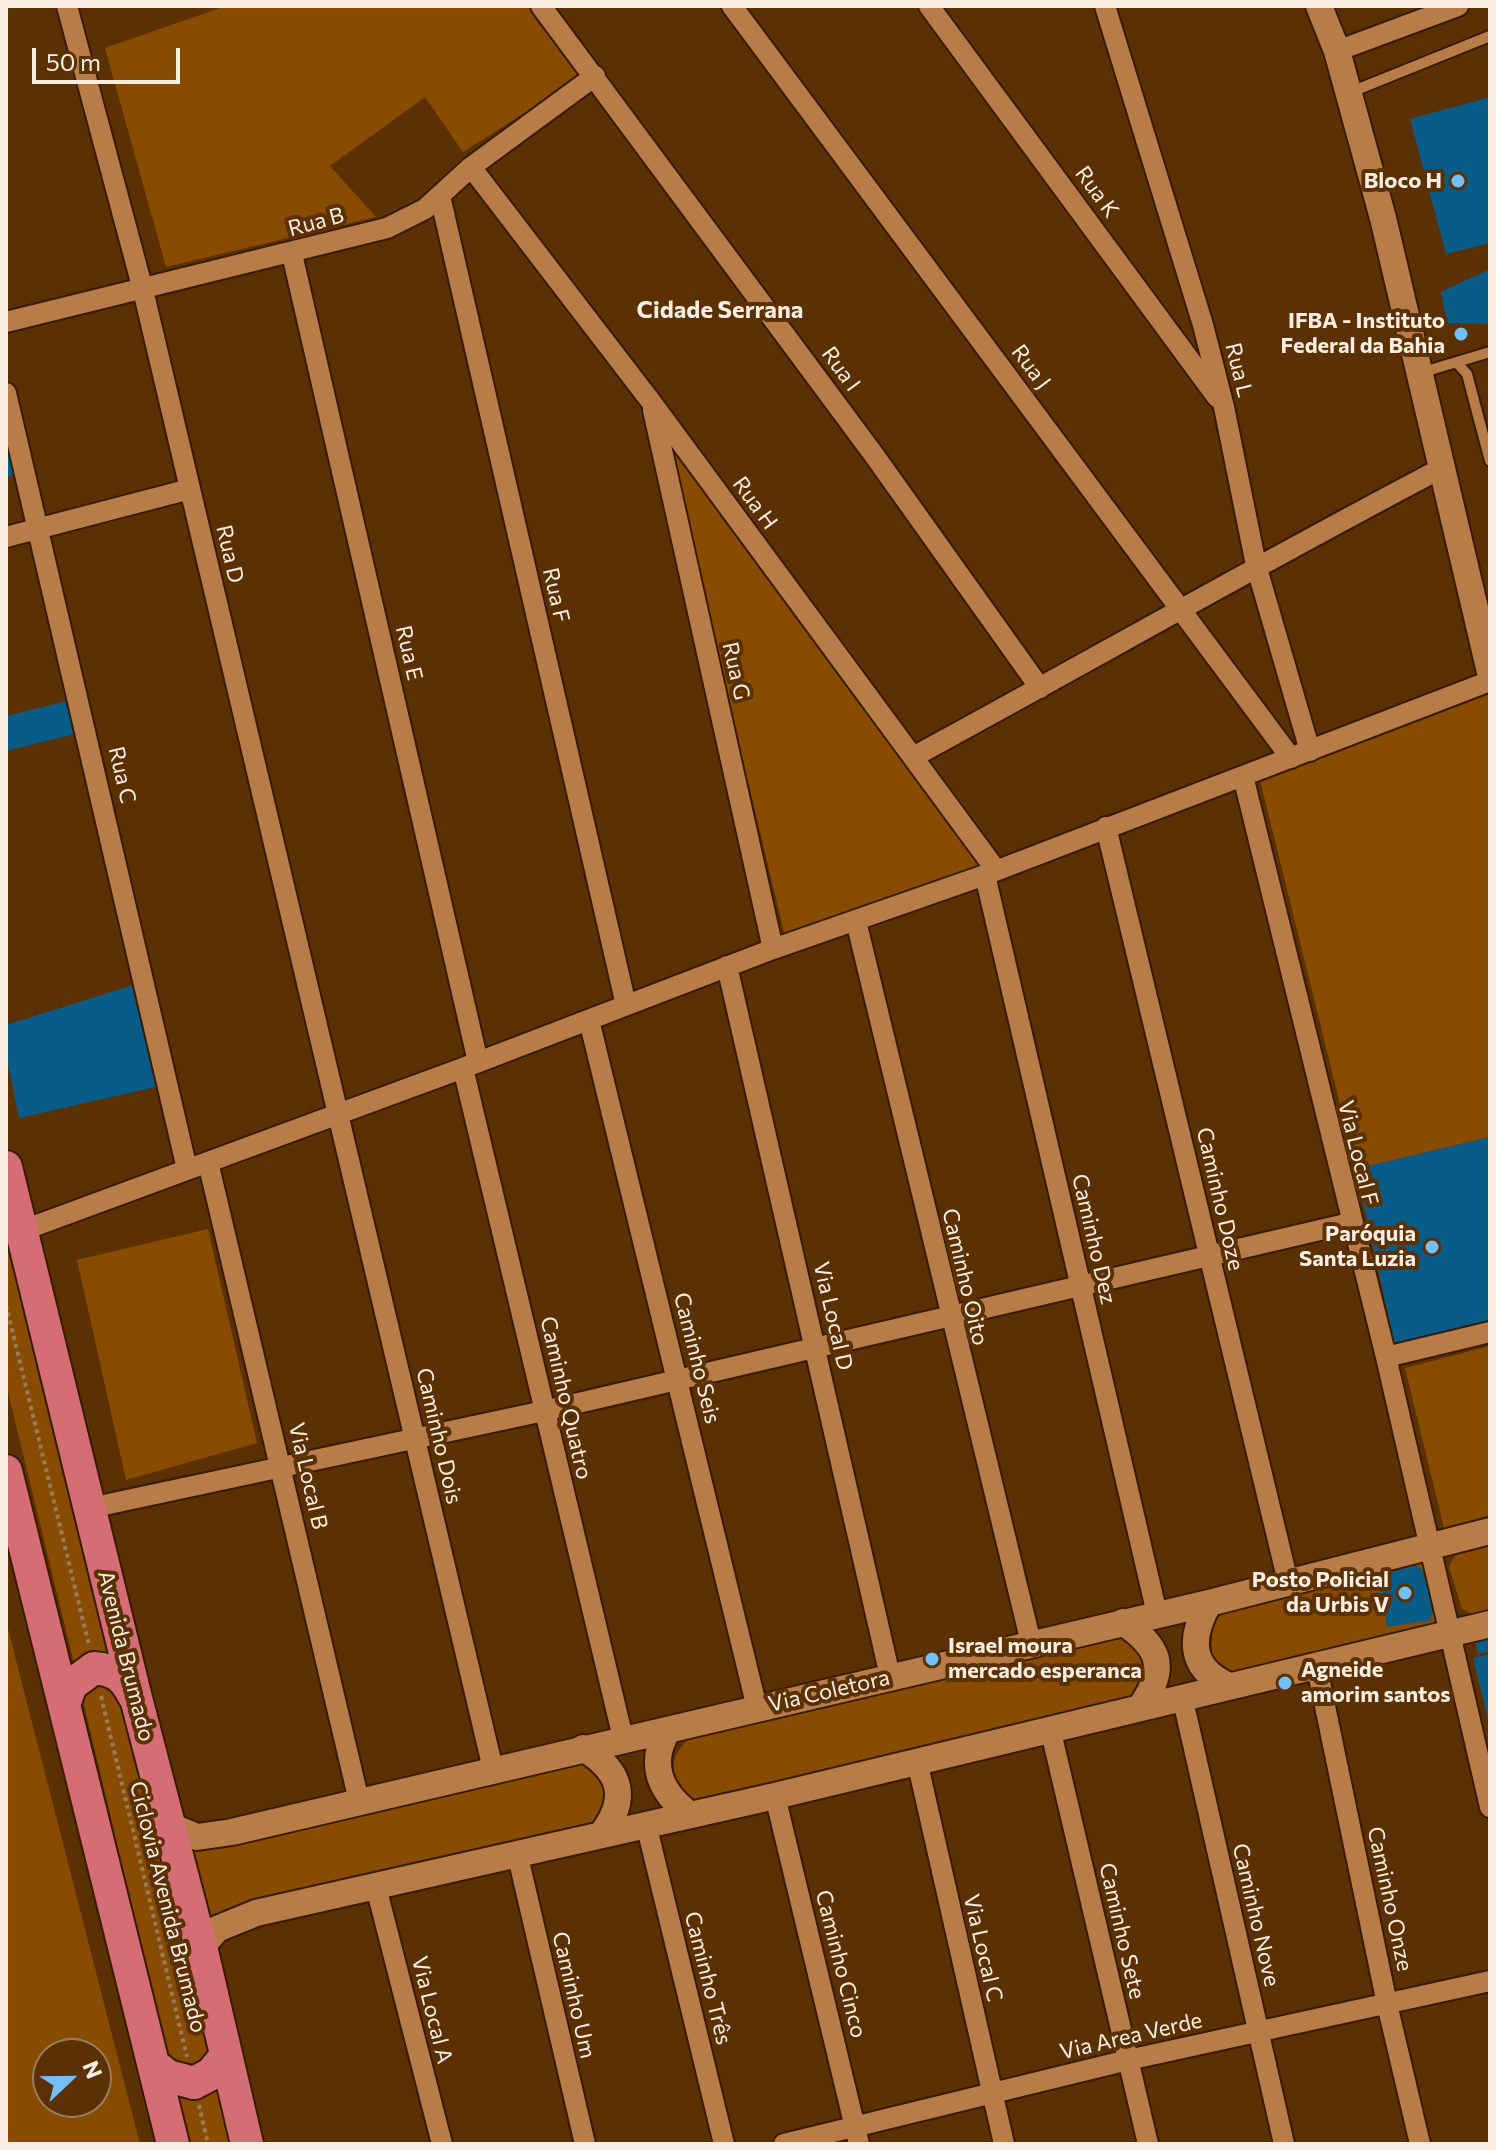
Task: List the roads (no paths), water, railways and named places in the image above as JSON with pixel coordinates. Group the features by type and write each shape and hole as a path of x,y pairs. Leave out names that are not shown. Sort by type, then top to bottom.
{"main road":[{"name":"Avenida Brumado","path":"6,1167 136,1698 201,1947 247,2144"},
{"path":"6,1471 173,2144"},
{"path":"65,1702 71,1685 94,1668 112,1670 125,1680 136,1698"},
{"path":"154,2065 168,2076 194,2083 211,2074 225,2057"}],"street":[{"name":"Rua D","path":"67,6 143,290 337,1115"},
{"name":"Rua I","path":"541,6 1040,688"},
{"name":"Rua J","path":"732,6 1182,611 1300,754"},
{"name":"Rua K","path":"929,6 1224,407"},
{"name":"Rua L","path":"1105,6 1203,325 1300,754"},
{"path":"1319,6 1349,93 1420,373 1490,672"},
{"path":"1337,51 1458,6"},
{"name":"Rua B","path":"6,322 292,254 387,228 425,209 471,167 595,76"},
{"name":"Rua H","path":"471,167 652,403 913,757 990,873"},
{"name":"Rua F","path":"440,196 626,1005"},
{"name":"Rua E","path":"292,254 471,1065"},
{"name":"Rua C","path":"6,393 40,526 187,1169"},
{"name":"Rua G","path":"652,403 773,949"},
{"path":"913,757 1182,611 1256,565 1442,468"},
{"path":"6,537 190,489"},
{"path":"21,1231 471,1065 773,949 990,873 1490,681"},
{"name":"Via Local F","path":"1243,776 1350,1223 1386,1357 1490,1807"},
{"name":"Caminho Doze","path":"1106,827 1288,1582"},
{"name":"Caminho Dez","path":"990,873 1079,1285 1157,1614"},
{"name":"Caminho Oito","path":"856,921 949,1317 1031,1643"},
{"name":"Via Local D","path":"727,966 890,1676"},
{"name":"Caminho Seis","path":"589,1020 757,1708"},
{"name":"Caminho Quatro","path":"471,1065 544,1411 623,1738"},
{"name":"Caminho Dois","path":"337,1115 493,1769"},
{"name":"Via Local B","path":"208,1162 359,1801"},
{"path":"90,1508 544,1411 1350,1223"},
{"path":"1386,1357 1490,1332"},
{"name":"Via Coletora","path":"168,1825 197,1837 214,1836 1209,1603 1490,1531"},
{"path":"1209,1603 1195,1636 1197,1651 1210,1677 1227,1685"},
{"path":"1123,1622 1143,1636 1154,1651 1156,1679 1142,1705"},
{"path":"201,1947 217,1929 256,1913 518,1857 1316,1663 1490,1624"},
{"name":"Caminho Onze","path":"1316,1663 1387,2004 1420,2144"},
{"name":"Caminho Nove","path":"1182,1696 1284,2144"},
{"name":"Caminho Sete","path":"1050,1728 1148,2144"},
{"path":"668,1730 657,1748 658,1766 673,1802 689,1814"},
{"path":"583,1748 601,1759 612,1771 617,1785 619,1801 615,1817 601,1835"},
{"name":"Via Local C","path":"917,1761 1004,2144"},
{"name":"Caminho Cinco","path":"775,1796 857,2135"},
{"name":"Caminho Três","path":"646,1824 724,2144"},
{"name":"Caminho Um","path":"518,1857 585,2144"},
{"name":"Via Local A","path":"376,1887 442,2144"},
{"name":"Via Area Verde","path":"784,2144 857,2135 991,2094 1128,2060 1490,1981"}],"lane":[{"path":"1349,93 1490,36"},
{"path":"1420,373 1490,352"},
{"path":"1457,363 1467,374 1490,461"}],"place":[{"name":"Bloco H","path":"1458,181"},
{"name":"IFBA - Instituto Federal da Bahia","path":"1461,334"},
{"name":"Paróquia Santa Luzia","path":"1432,1247"},
{"name":"Posto Policial da Urbis V","path":"1405,1593"},
{"name":"Israel moura mercado esperanca","path":"932,1659"},
{"name":"Agneide amorim santos","path":"1285,1683"}],"district":[{"name":"Cidade Serrana","path":"720,310"}]}
